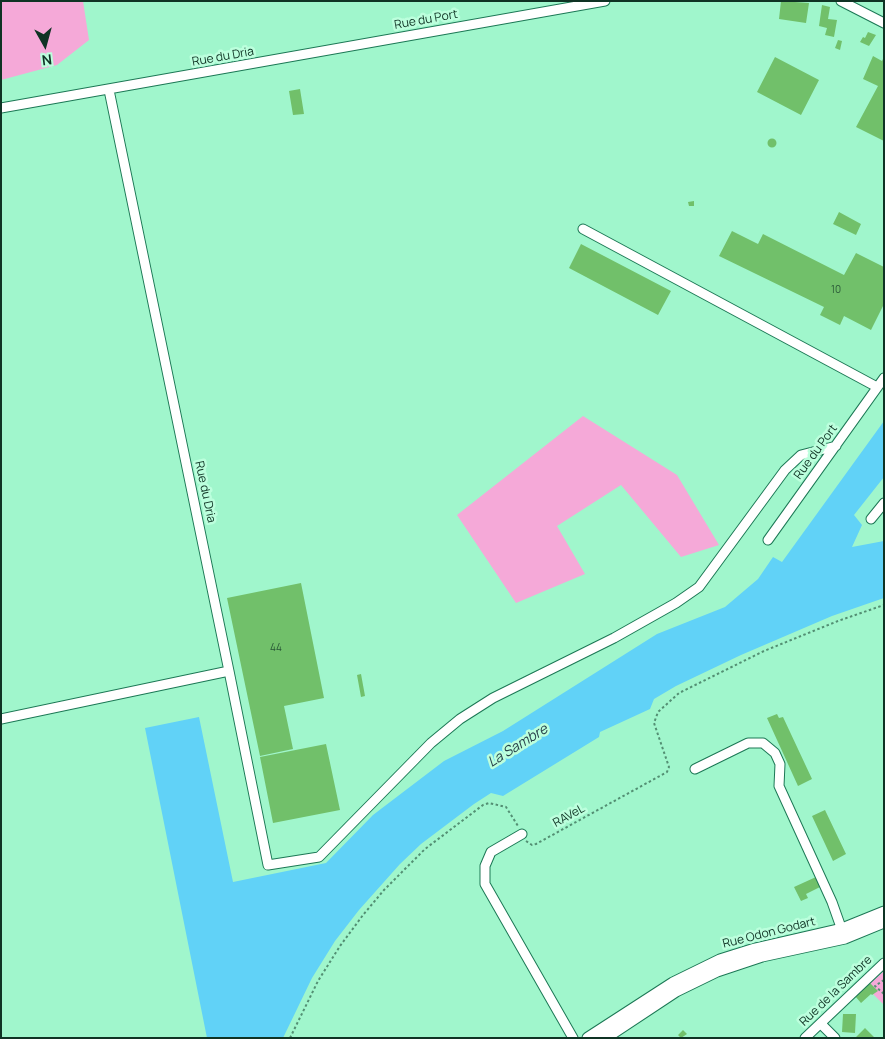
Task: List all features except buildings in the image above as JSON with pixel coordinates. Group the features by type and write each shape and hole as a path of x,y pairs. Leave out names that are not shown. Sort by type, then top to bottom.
{"main road":[{"name":"Rue Odon Godart","path":"588,1038 673,983 720,960 755,949 843,933 884,912"},
{"name":"Rue Odon Godart","path":"605,1038 676,991 717,971 762,956 884,922"}],"street":[{"name":"Rue du Port","path":"340,48 605,1"},
{"path":"841,1 884,23"},
{"name":"Rue du Dria","path":"1,108 340,48"},
{"name":"Rue du Dria","path":"109,90 268,865 319,857 431,743 460,719 493,698 614,638 676,603 699,586 785,470 801,455 836,446"},
{"path":"583,230 877,387"},
{"name":"Rue du Port","path":"768,540 884,378"},
{"path":"871,519 884,503"},
{"path":"1,719 229,671"},
{"path":"694,769 748,743 763,743 775,753 780,764 779,786 832,902 843,933"},
{"path":"522,834 491,852 484,866 485,884 573,1038"},
{"name":"Rue de la Sambre","path":"806,1038 884,963"},
{"path":"821,1024 835,1038"}],"path":[{"name":"RAVeL","path":"522,834 528,843 536,844 667,772 670,766 654,723 658,712 679,693 764,651 838,620 884,605"},
{"path":"290,1038 318,981 340,946 363,915 404,869 425,849 483,805 489,803 506,807 522,834"},
{"path":"884,980 875,986 884,994"}],"shaded area":[{"path":"1,1 83,1 89,40 57,65 1,80"},
{"path":"583,416 677,475 719,545 681,557 621,485 557,526 585,574 516,603 457,515"},
{"path":"884,971 884,1005 866,987"}],"water":[{"name":"La Sambre","path":"884,421 884,477 854,515 862,525 852,547 884,541 884,598 832,616 741,655 676,686 654,699 650,709 600,732 599,737 503,796 491,793 474,804 421,844 400,864 359,910 335,941 312,978 283,1038 207,1038 145,728 199,717 233,882 326,863 373,815 444,761 503,731 657,634 725,607 758,579 773,557 782,562"}]}
